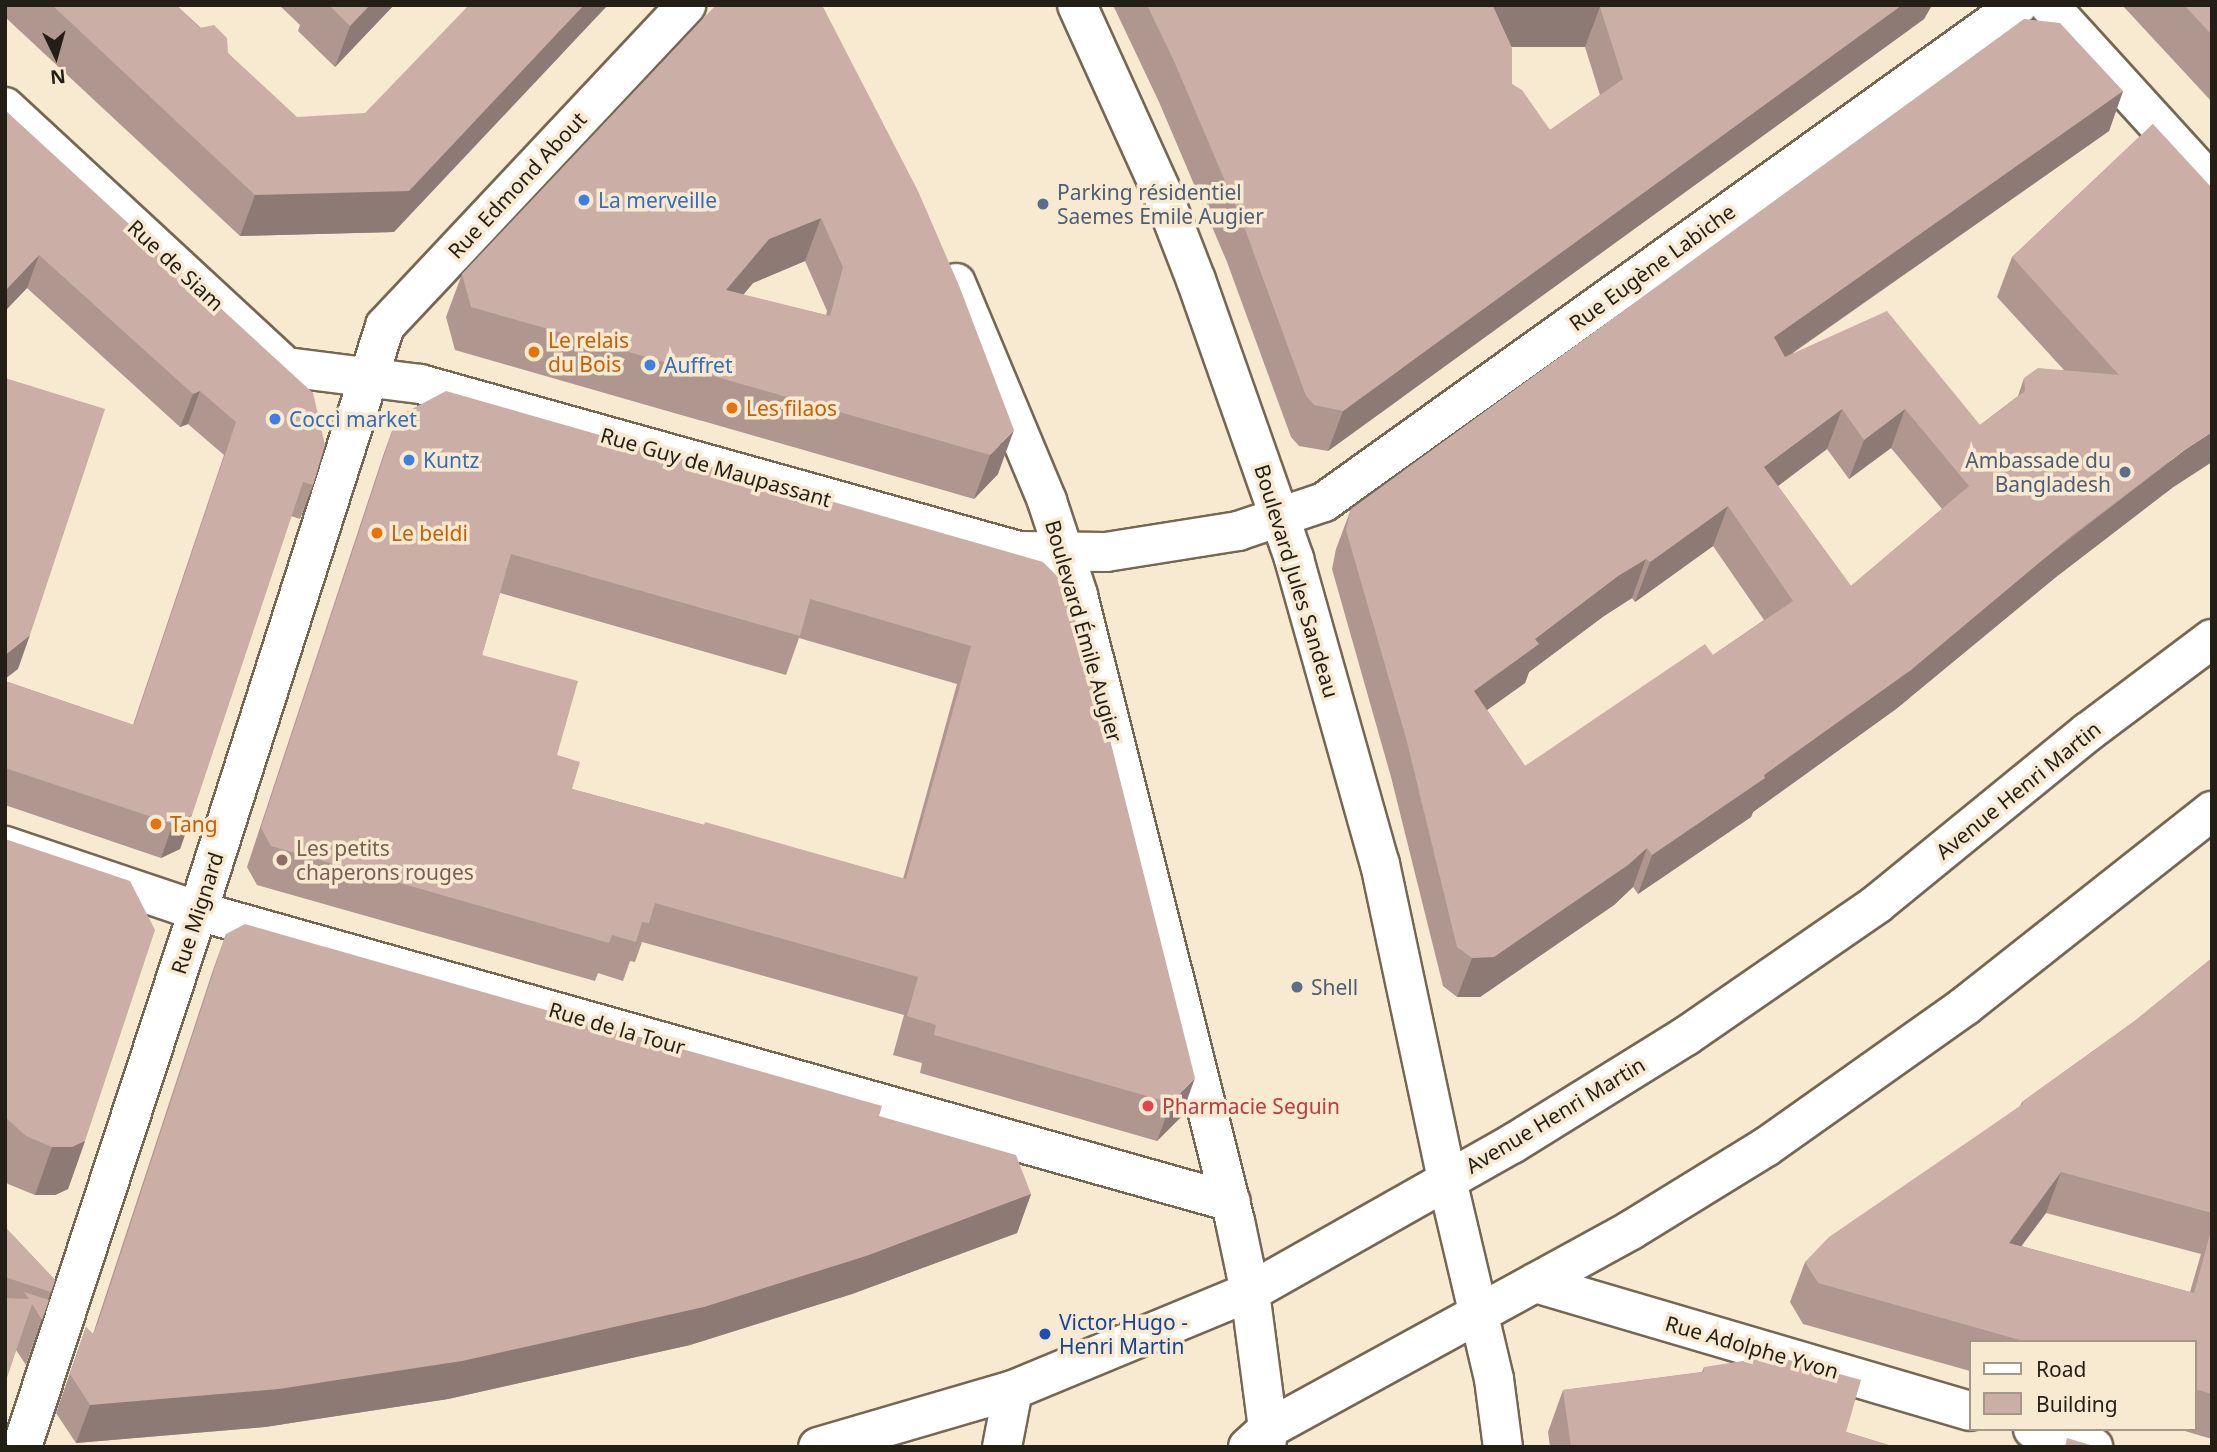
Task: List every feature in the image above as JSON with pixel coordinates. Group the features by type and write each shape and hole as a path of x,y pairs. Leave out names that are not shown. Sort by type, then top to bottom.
{"street":[{"name":"Rue Edmond About","path":"368,377 385,326 686,5"},
{"name":"Boulevard Jules Sandeau","path":"1077,5 1168,207 1280,517 1380,864 1447,1180 1494,1379 1503,1447"},
{"name":"Rue Eugène Labiche","path":"1065,552 1106,552 1238,531 1324,502 2018,5"},
{"path":"2049,5 2212,184"},
{"name":"Rue de Siam","path":"5,107 286,366 368,377"},
{"name":"Boulevard Émile Augier","path":"942,250 1017,426 1065,552 1082,609 1231,1202 1250,1292 1261,1441"},
{"name":"Rue Guy de Maupassant","path":"368,377 421,384 1019,551 1065,552"},
{"name":"Rue Mignard","path":"22,1447 198,911 368,377"},
{"name":"Avenue Henri Martin","path":"818,1447 1013,1390 1250,1292 1512,1144 1686,1036 1877,904 2088,732 2212,639"},
{"path":"1261,1441 1631,1230 1777,1139 1965,1006 2212,811"},
{"name":"Rue de la Tour","path":"5,846 198,911 1231,1202"},
{"name":"Rue Adolphe Yvon","path":"1535,1283 1968,1410"},
{"path":"1002,1447 1013,1390"},
{"path":"2040,1431 2093,1447"}],"building":[{"path":"52,5 176,5 200,28 214,25 227,38 228,53 297,117 365,113 469,5 584,5 409,191 255,195"},
{"path":"329,5 370,5 350,26"},
{"path":"716,5 822,5 918,191 960,288 1014,430 990,455 471,307 462,274","holes":["821,218 843,267 830,316 726,290 769,239"]},
{"path":"1147,5 1902,5 1343,411 1314,405 1306,396 1242,221 1174,61","holes":["1493,6 1600,7 1623,79 1550,130 1522,90 1512,84 1512,48"]},
{"path":"2184,5 2212,5 2212,35"},
{"path":"2024,19 2060,23 2123,91 1774,337 1785,357 1887,311 1980,425 2025,391 2024,378 2038,368 2119,375 2012,257 2153,124 2212,188 2212,432 2070,537 1911,670 1764,775 1765,778 1652,855 1647,848 1628,865 1494,957 1472,958 1457,947 1406,738 1346,530 1351,509","holes":["1842,409 1864,440 1905,409 1969,486 1851,586 1764,467","1728,506 1793,601 1713,655 1705,644 1525,766 1474,691 1539,644 1535,639 1618,576 1646,559 1650,562"]},
{"path":"5,110 313,393 325,445 313,485 303,482 192,815 173,824 5,768 5,681 134,725 236,422 200,391 193,394 39,255 5,291"},
{"path":"5,378 105,409 30,635 5,655"},
{"path":"446,391 1043,562 1062,581 1095,680 1195,1078 1171,1103 934,1035 936,1025 907,1016 918,977 655,903 649,923 642,922 636,942 612,935 609,943 271,846 261,828 397,417","holes":["511,554 800,636 810,599 971,646 906,879 705,822 704,825 572,789 580,762 557,755 578,681 482,655"]},
{"path":"5,839 130,881 155,930 85,1141 72,1147 52,1147 26,1136 5,1117"},
{"path":"245,924 882,1106 879,1116 1016,1155 1031,1194 866,1256 704,1307 462,1361 279,1389 90,1405 70,1374 86,1327 93,1335 98,1323 226,934"},
{"path":"2212,958 2212,1213 2061,1172 2009,1243 2194,1293 2212,1227 2212,1394 2196,1390 2196,1340 2020,1340 1818,1283 1805,1262 1829,1237 2023,1104 2022,1102 2136,1020"},
{"path":"5,1227 55,1280 51,1292 5,1277"},
{"path":"24,1292 49,1300 42,1320 32,1304 5,1383 5,1298 29,1299"},
{"path":"1775,1356 1861,1380 1846,1432 1895,1447 1571,1447 1563,1390 1704,1372 1704,1367"},
{"path":"2067,1438 2097,1447 2065,1447"}],"place":[{"name":"La merveille","path":"584,200"},
{"name":"Parking résidentiel Saemes Emile Augier","path":"1043,204"},
{"name":"Le relais du Bois","path":"534,352"},
{"name":"Auffret","path":"650,365"},
{"name":"Les filaos","path":"732,408"},
{"name":"Cocci market","path":"275,419"},
{"name":"Kuntz","path":"409,460"},
{"name":"Ambassade du Bangladesh","path":"2125,472"},
{"name":"Le beldi","path":"377,533"},
{"name":"Tang","path":"156,824"},
{"name":"Les petits chaperons rouges","path":"282,860"},
{"name":"Shell","path":"1297,987"},
{"name":"Pharmacie Seguin","path":"1148,1106"},
{"name":"Victor Hugo - Henri Martin","path":"1045,1334"}]}
